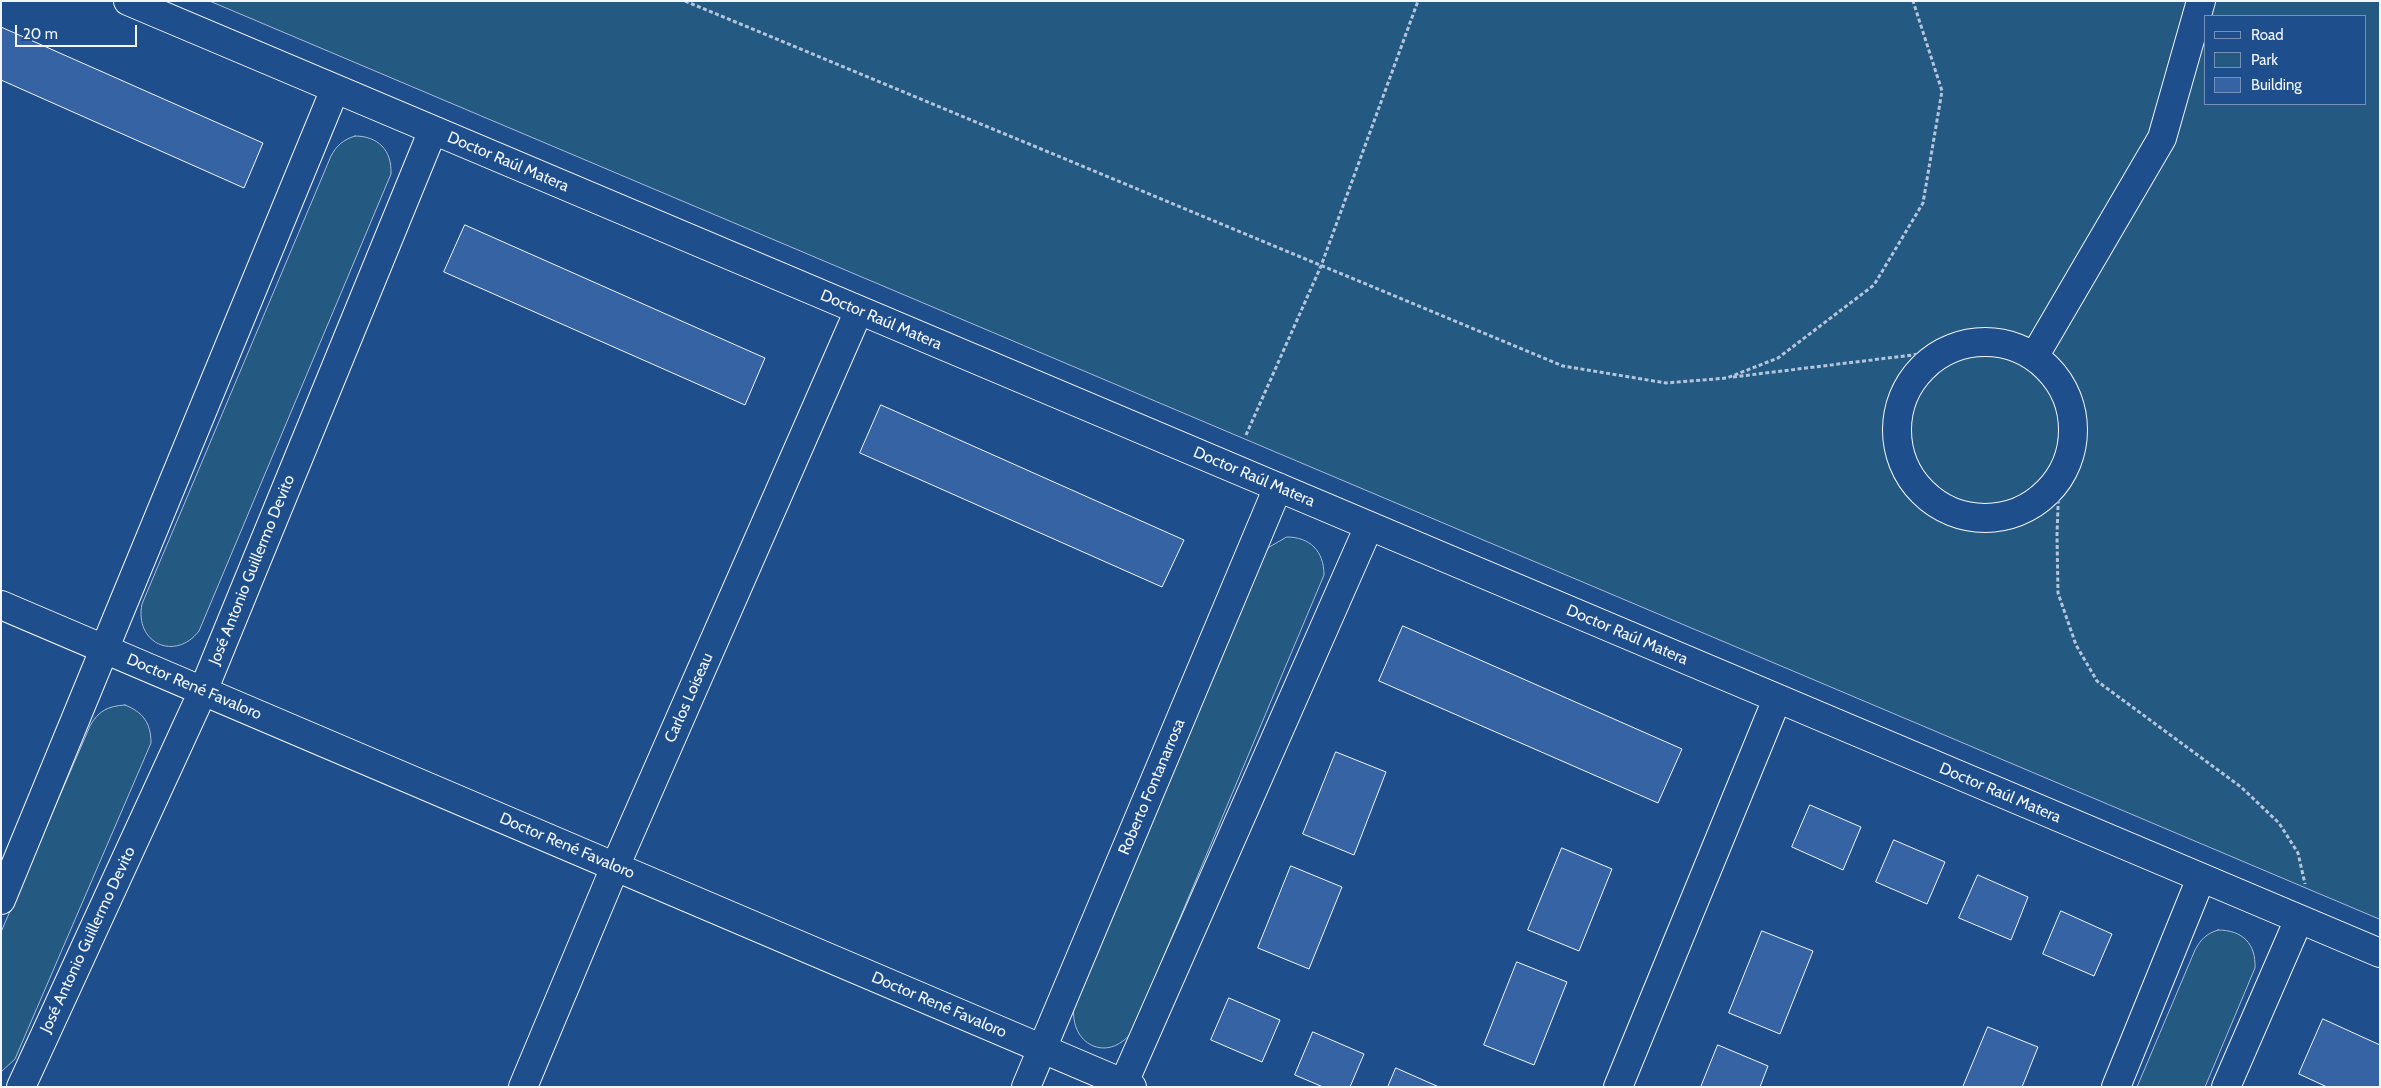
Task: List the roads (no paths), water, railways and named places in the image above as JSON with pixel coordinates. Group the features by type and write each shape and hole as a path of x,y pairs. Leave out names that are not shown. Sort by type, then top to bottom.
{"street":[{"name":"Doctor Raúl Matera","path":"128,1 2380,953"},
{"path":"2034,357 2162,138 2201,1"},
{"path":"1,900 335,89"},
{"name":"José Antonio Guillermo Devito","path":"21,1087 203,691 433,130"},
{"name":"Carlos Loiseau","path":"524,1087 615,866 859,310"},
{"path":"1990,342 2013,346 2034,357 2054,375 2068,400 2073,426 2071,454 2059,480 2039,501 2013,514 1984,519 1955,514 1930,499 1910,478 1898,450 1897,421 1905,392 1922,368 1945,351 1967,343 1990,342"},
{"name":"Roberto Fontanarrosa","path":"1026,1087 1278,487"},
{"path":"1126,1086 1369,526"},
{"name":"Doctor René Favaloro","path":"1,605 1126,1086"},
{"path":"1618,1087 1777,699"},
{"path":"2116,1087 2201,878"},
{"path":"2226,1087 2299,919"}]}
